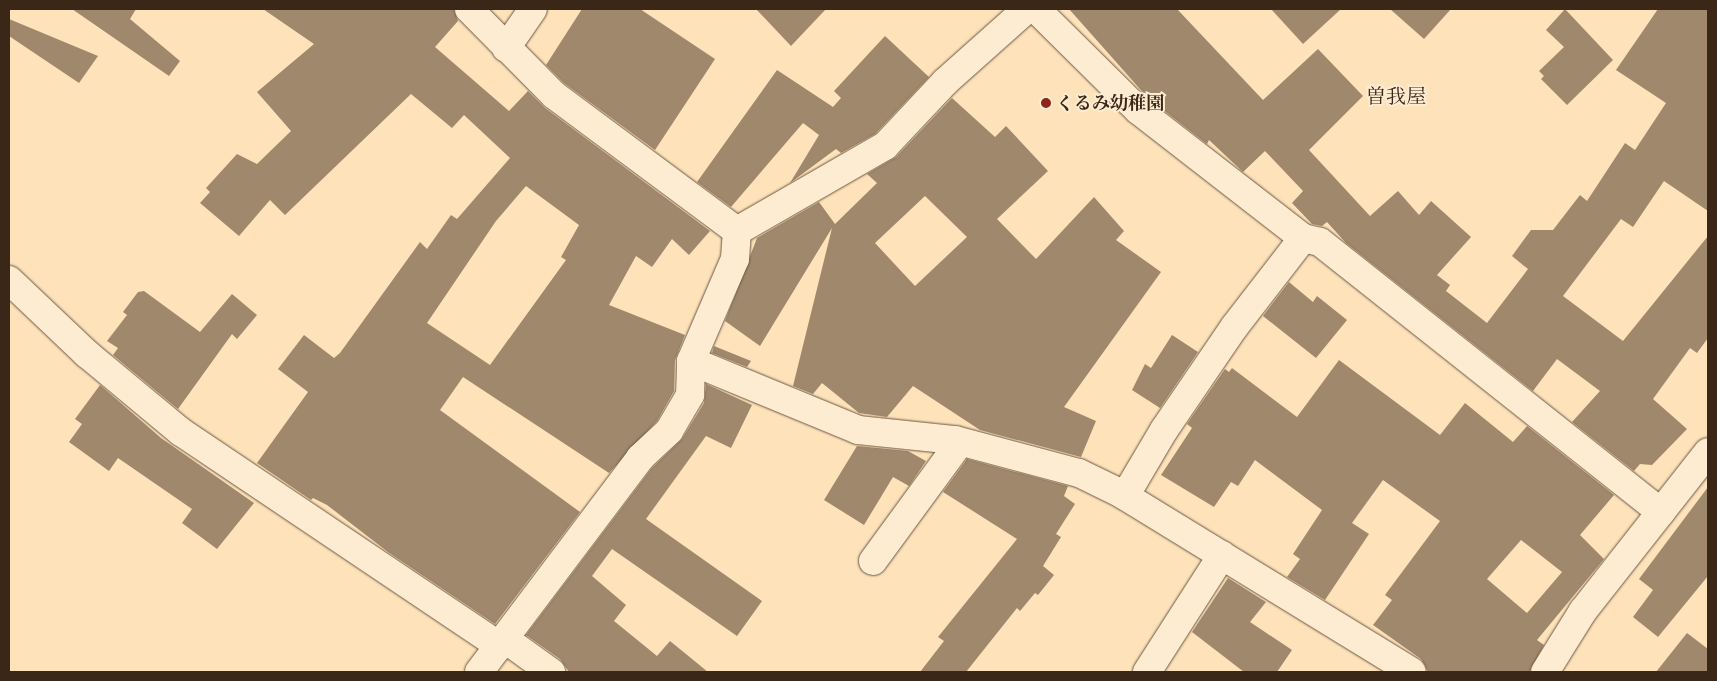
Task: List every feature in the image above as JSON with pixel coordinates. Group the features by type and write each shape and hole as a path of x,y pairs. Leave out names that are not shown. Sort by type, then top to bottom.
{"street":[{"path":"469,9 554,94 737,231"},
{"path":"506,48 533,9"},
{"path":"737,231 885,146 996,18 1027,9"},
{"path":"1036,9 1138,110 1303,238 1320,242 1661,512"},
{"path":"479,672 640,458 669,431 690,395 691,361 735,259 737,231"},
{"path":"1125,496 1164,430 1235,326 1303,238"},
{"path":"9,280 87,354 181,432 551,672"},
{"path":"691,361 858,430 960,442 1079,473 1125,496 1412,672"},
{"path":"872,561 960,442"},
{"path":"1545,672 1583,612 1708,452"},
{"path":"1147,672 1222,555"}],"building":[{"path":"72,9 136,9 130,19 180,61 169,76"},
{"path":"263,9 454,9 458,21 435,47 509,111 528,91 545,108 710,231 689,255 672,239 652,267 636,256 609,305 685,335 675,360 674,391 657,421 609,473 463,377 440,410 580,512 495,624 388,552 327,505 313,498 311,500 257,463 308,392 278,369 304,335 334,358 340,353 420,242 427,249 451,215 457,219 510,158 464,115 452,128 411,94 285,215 270,200 239,236 200,203 210,192 206,188 237,154 257,164 291,131 257,92 314,44","holes":["526,186 579,225 561,257 566,260 490,365 427,323 496,221"]},
{"path":"582,9 640,9 715,59 655,150 564,83 546,65"},
{"path":"756,9 826,9 791,46"},
{"path":"1069,9 1177,9 1263,100 1318,49 1363,96 1309,150 1370,216 1398,191 1419,215 1431,201 1471,237 1437,275 1450,285 1446,291 1487,323 1528,269 1512,256 1531,230 1553,230 1580,195 1587,201 1625,143 1635,150 1666,103 1616,70 1658,9 1708,9 1708,211 1664,181 1633,227 1621,219 1563,296 1623,341 1708,236 1708,338 1697,353 1690,348 1653,399 1687,429 1652,465 1640,464 1634,471 1572,422 1600,391 1557,359 1533,391 1346,243 1327,222 1322,226 1312,224 1292,203 1303,191 1265,151 1243,172 1209,140 1207,144 1148,98"},
{"path":"1271,9 1341,9 1303,44"},
{"path":"1390,9 1451,9 1424,39"},
{"path":"1565,9 1613,60 1567,105 1541,79 1544,76 1539,71 1564,47 1546,30"},
{"path":"9,19 98,56 79,83 9,36"},
{"path":"885,36 929,77 875,134 841,153 836,149 790,183 819,135 803,123 731,207 697,182 777,70 833,107 841,98 834,91"},
{"path":"952,98 995,137 1006,126 1048,171 997,219 1036,259 1094,197 1124,231 1116,240 1161,272 1064,407 1096,421 1081,457 980,430 913,386 887,417 859,413 822,383 813,394 793,386 832,228 760,346 725,321 757,238 819,202 835,224 877,183 867,174 896,157","holes":["925,196 967,237 915,286 875,243"]},
{"path":"1289,282 1313,302 1317,296 1347,320 1316,358 1263,316"},
{"path":"144,291 200,332 232,294 257,315 237,339 232,334 178,409 113,355 118,348 107,341 127,315 123,312 138,292"},
{"path":"1172,335 1198,352 1160,408 1132,390 1145,364 1151,368"},
{"path":"714,346 751,361 747,367 712,353"},
{"path":"1339,360 1440,435 1465,403 1513,442 1527,426 1614,495 1580,535 1604,559 1537,640 1544,645 1530,672 1428,672 1421,659 1373,625 1392,600 1385,595 1440,521 1383,480 1352,523 1369,534 1325,600 1287,577 1300,559 1293,554 1322,510 1255,460 1238,486 1231,482 1214,507 1161,475 1192,428 1187,424 1225,369 1229,372 1232,368 1297,417","holes":["1521,540 1562,572 1527,613 1487,579"]},
{"path":"706,384 752,405 731,448 706,436 646,519 762,601 737,636 612,549 592,576 626,605 614,621 657,656 670,641 708,672 569,672 560,659 526,635 652,468 682,439 704,403"},
{"path":"100,385 161,438 254,503 217,549 182,523 192,509 118,458 109,471 69,442 82,424 75,419"},
{"path":"857,446 908,451 926,461 909,486 893,477 864,525 824,500"},
{"path":"967,459 1068,486 1064,496 1075,504 1056,534 1061,537 1043,566 1054,575 1038,595 1035,593 1020,611 1017,608 966,672 920,672 944,641 938,637 1017,539 943,492"},
{"path":"1708,487 1708,576 1658,637 1633,617 1653,590 1639,579"},
{"path":"1228,578 1266,602 1250,622 1292,650 1277,672 1244,672 1192,632"},
{"path":"1687,633 1708,649 1708,672 1656,672"}],"place":[{"name":"くるみ幼稚園","path":"1046,103"}],"district":[{"name":"曽我屋","path":"1396,96"}]}
